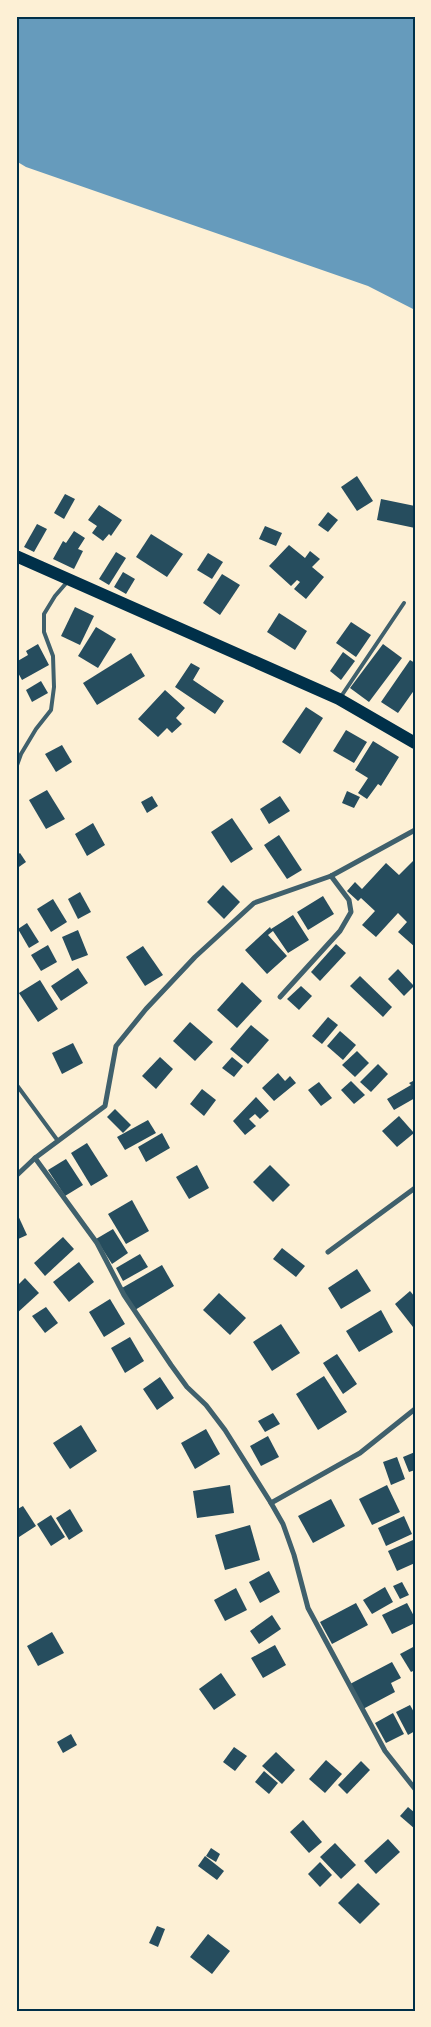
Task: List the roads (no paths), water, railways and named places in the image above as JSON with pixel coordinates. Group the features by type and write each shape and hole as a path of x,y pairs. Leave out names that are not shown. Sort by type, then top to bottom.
{"highway":[{"path":"17,559 339,700 415,743"}],"street":[{"path":"16,1176 35,1158 105,1106 116,1046 195,957 254,904 331,876 415,830"},
{"path":"280,997 340,931 352,912 349,900 331,876"},
{"path":"35,1158 97,1243 124,1295 162,1352 187,1387 206,1405 225,1430 271,1503 283,1524 294,1555 308,1608 385,1751 415,1789"},
{"path":"328,1252 415,1188"},
{"path":"271,1503 360,1453 415,1409"}],"lane":[{"path":"16,768 21,754 36,729 51,710 54,687 53,656 44,632 44,614 68,580"},
{"path":"339,700 404,604"},
{"path":"16,1084 58,1141"}],"water":[{"path":"16,16 415,16 415,310 368,286 26,167 16,161"}]}
